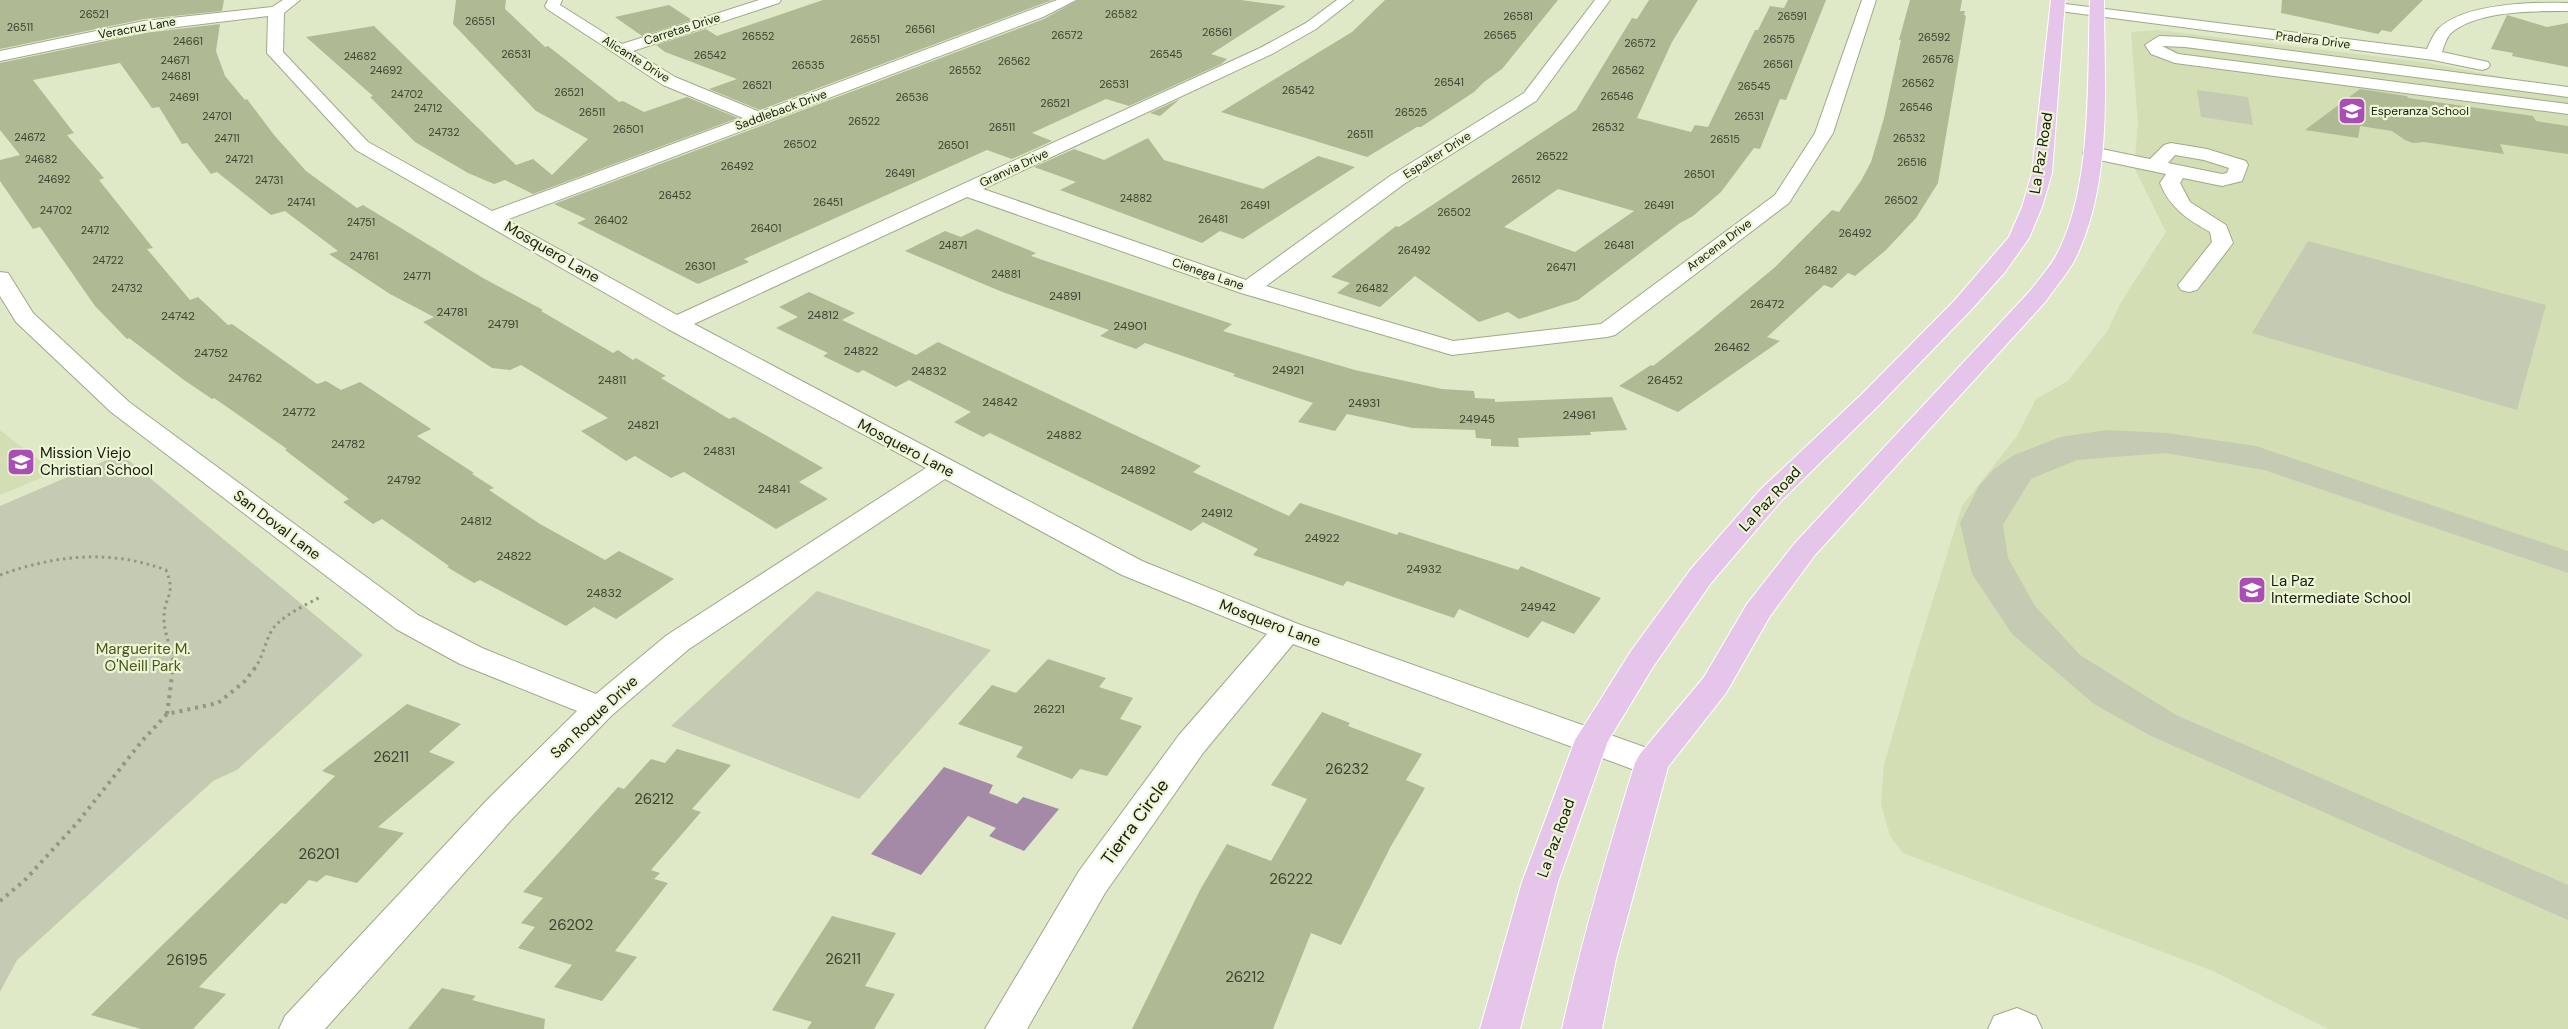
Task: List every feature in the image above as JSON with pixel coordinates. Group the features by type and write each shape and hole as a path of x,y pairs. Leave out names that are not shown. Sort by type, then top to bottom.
{"main road":[{"name":"La Paz Road","path":"1500,1029 1540,882 1592,740 1642,659 1701,576 1771,494 1871,399 1963,305 1997,267 2019,238 2032,208 2042,173 2058,3"},
{"path":"1582,1029 1607,921 1652,763 1715,685 1758,611 1806,549 2038,296 2068,255 2084,211 2092,153 2097,6"}],"street":[{"name":"Alicante Drive","path":"556,0 552,6 669,81 759,118"},
{"name":"Carretas Drive","path":"620,50 774,0"},
{"name":"Saddleback Drive","path":"492,218 1038,14 1068,0"},
{"name":"Granvia Drive","path":"676,324 1266,51 1311,26 1346,0"},
{"name":"Espalter Drive","path":"1249,288 1397,180 1530,97 1604,0"},
{"name":"Aracena Drive","path":"1452,348 1607,330 1782,199 1824,134 1869,0"},
{"name":"Pradera Drive","path":"2058,3 2097,6 2433,55 2568,81"},
{"name":"Mosquero Lane","path":"284,6 276,53 362,146 676,324 1132,568 1287,631 1652,763"},
{"name":"Veracruz Lane","path":"0,56 144,26 284,6"},
{"path":"2433,55 2444,32 2475,16 2532,8 2568,7"},
{"path":"2568,92 2185,42 2159,41 2153,45 2156,50 2175,58 2568,109"},
{"path":"2092,153 2222,180 2235,177 2239,166 2206,155 2171,149 2155,165"},
{"path":"2178,170 2170,183 2175,198 2188,212 2219,229 2223,243 2189,285"},
{"name":"Cienega Lane","path":"966,190 1249,288 1452,348"},
{"name":"San Doval Lane","path":"0,278 24,317 120,407 407,622 471,656 600,708"},
{"name":"San Roque Drive","path":"299,1029 500,809 600,708 678,642 944,468"},
{"name":"Tierra Circle","path":"1004,1029 1098,874 1191,744 1287,631"},
{"path":"2008,1029 2017,1026 2022,1029"}],"path":[{"path":"0,575 42,560 73,555 129,557 166,570 172,584 164,619 172,649 173,667 167,714"},
{"path":"0,901 24,881 78,822 142,741 167,714 218,702 244,682 260,662 274,627 293,612 351,580"}],"shaded area":[{"name":"La Paz Intermediate School","path":"2158,30 2423,62 2568,89 2568,1029 2328,1029 2213,971 1903,853 1890,836 1881,804 1884,765 1962,506 2017,436 2036,399 2068,381 2108,330 2121,302 2166,232 2134,167 2138,124 2131,32"},
{"name":"Mission Viejo Christian School","path":"0,430 28,452 55,472 0,495"},
{"path":"944,767 993,785 989,793 1017,804 1023,797 1059,809 1024,851 989,836 996,828 968,816 921,875 871,854"}],"green space":[{"path":"2197,90 2248,97 2253,125 2201,117"},
{"path":"2308,241 2546,305 2517,410 2252,333"},
{"path":"2107,430 2167,433 2256,446 2568,551 2568,573 2264,470 2165,453 2077,460 2031,479 2003,525 2008,558 2035,606 2080,655 2176,715 2568,885 2568,920 2151,736 2094,704 2012,634 1972,574 1960,523 1979,486 1994,469 2014,455 2060,437"},
{"name":"Marguerite M. O'Neill Park","path":"121,454 363,655 237,770 213,781 17,960 0,992 0,506"},
{"path":"817,591 991,650 859,799 671,726"}],"building":[{"path":"0,0 224,0 222,11 144,19 0,49"},
{"path":"456,0 506,0 505,9 545,47 548,46 619,102 623,101 644,112 687,97 738,118 533,194 505,180 494,184 468,173 415,142 370,97 373,96 306,37 374,26 516,165 533,159 552,175 588,139 536,111 453,24"},
{"path":"823,0 1052,0 760,110 709,89 737,79 665,52 656,45 706,29 717,36"},
{"path":"1078,0 1241,0 1286,6 1211,54 1227,59 1221,64 1129,106 1106,99 1032,133 1052,141 1012,159 987,150 744,259 749,262 698,284 577,223 586,219 554,204 1044,19"},
{"path":"1385,0 1558,0 1502,69 1474,92 1421,127 1417,127 1367,157 1221,112 1352,32"},
{"path":"1649,0 1698,0 1672,42 1637,118 1691,132 1695,125 1708,127 1755,30 1758,30 1770,6 1784,8 1788,0 1826,0 1786,100 1780,99 1760,149 1754,148 1721,192 1693,216 1680,223 1578,300 1519,319 1508,312 1479,322 1415,276 1380,307 1337,293 1350,283 1331,277 1396,226 1399,227 1576,110 1632,18 1637,19","holes":["1558,189 1634,211 1575,252 1504,227"]},
{"path":"1910,0 1962,0 1960,11 1965,11 1964,15 1966,16 1938,183 1916,218 1886,250 1855,276 1848,273 1832,288 1824,285 1767,337 1780,341 1678,412 1619,386 1651,365 1653,366 1698,331 1774,268 1832,210 1839,212 1861,181 1871,162 1884,118 1901,40 1899,40"},
{"path":"2282,0 2423,0 2391,32 2382,30 2378,34 2281,13"},
{"path":"669,5 692,20 642,36 615,17"},
{"path":"2507,15 2547,27 2568,23 2568,67 2512,56 2513,53 2491,49"},
{"path":"220,24 216,51 225,76 245,100 247,99 274,135 306,171 357,208 363,205 483,278 543,310 541,311 613,353 618,350 633,360 636,358 666,376 661,378 729,419 734,417 823,468 799,482 828,499 776,529 684,472 671,478 635,456 626,461 581,431 608,418 521,365 510,370 492,368 423,322 434,317 390,294 329,254 338,251 285,211 271,215 217,172 211,174 187,143 182,144 159,107 152,108 120,63 33,80 74,133 67,135 104,178 99,180 153,248 147,249 190,300 198,297 228,325 232,324 317,384 326,381 341,390 360,382 431,429 417,436 474,473 472,474 494,488 489,490 540,524 605,560 619,551 674,579 616,619 594,607 566,626 480,580 474,583 447,567 449,566 382,519 373,524 343,502 349,499 285,450 287,449 214,398 212,399 184,380 129,338 127,339 95,306 40,227 33,229 0,181 0,160 20,155 0,130 0,63 144,33"},
{"name":"Esperanza School","path":"2360,89 2533,116 2536,121 2568,126 2568,154 2500,144 2504,154 2424,142 2413,143 2392,131 2360,126 2358,138 2305,130"},
{"path":"1180,99 1160,116 1150,113"},
{"path":"1148,138 1164,160 1263,189 1318,156 1355,167 1243,239 1220,231 1202,243 1060,190 1076,182 1034,167 1074,149 1104,160"},
{"path":"977,229 1036,253 1031,256 1232,324 1223,331 1355,370 1442,389 1474,391 1475,398 1495,399 1495,402 1612,397 1627,430 1590,432 1591,435 1518,438 1519,447 1491,446 1491,439 1476,438 1475,430 1412,428 1347,414 1335,431 1298,422 1313,403 1145,343 1136,349 1100,336 1109,330 1000,291 905,251 945,231 961,237"},
{"path":"809,292 855,313 842,320 916,355 938,342 1201,466 1193,472 1289,516 1300,503 1397,535 1399,532 1518,570 1521,566 1601,598 1574,634 1542,621 1528,638 1459,609 1454,618 1347,581 1343,586 1253,555 1258,549 1203,522 1191,531 990,433 983,437 954,422 971,412 909,380 896,387 863,370 858,373 823,356 828,353 776,328 798,317 779,307"},
{"path":"1048,659 1106,678 1099,687 1133,698 1120,719 1142,726 1107,776 1080,769 1072,779 1016,757 1023,747 958,724 992,685 1016,693"},
{"path":"407,704 461,724 429,752 455,762 378,827 404,833 357,883 326,875 317,882 309,880 286,904 281,903 199,987 226,994 193,1029 141,1029 91,1015 335,776 322,771"},
{"path":"1322,712 1350,723 1348,726 1422,754 1406,780 1425,788 1391,846 1341,945 1311,933 1273,1029 1132,1029 1200,890 1227,844 1271,861 1307,799 1271,785"},
{"path":"677,749 731,765 692,809 701,812 651,870 660,873 654,879 668,883 615,951 637,957 602,1001 554,987 572,965 518,948 535,927 521,923 543,898 523,892 618,787 624,789 651,759 665,763"},
{"path":"832,916 896,933 865,986 895,994 874,1029 807,1029 812,1022 772,1010"},
{"path":"442,988 476,996 472,1000 545,1019 544,1029 408,1029"}],"place":[{"name":"Esperanza School","path":"2352,111"},
{"name":"Mission Viejo Christian School","path":"21,462"},
{"name":"La Paz Intermediate School","path":"2252,590"}]}
